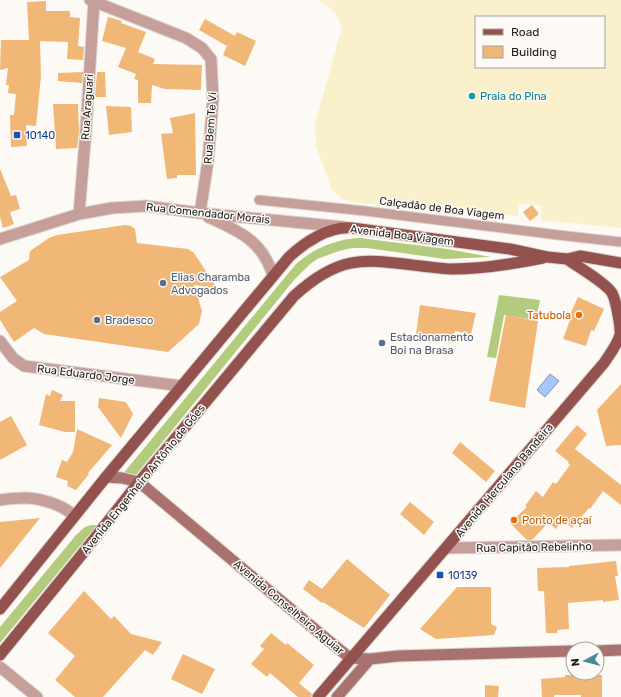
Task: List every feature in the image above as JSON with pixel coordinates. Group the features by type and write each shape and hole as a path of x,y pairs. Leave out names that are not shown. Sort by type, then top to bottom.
{"main road":[{"name":"Avenida Boa Viagem","path":"273,276 289,256 311,239 331,231 348,227 510,249 547,257 567,259 580,256 621,263"},
{"name":"Avenida Boa Viagem","path":"287,305 303,288 323,274 334,268 354,262 374,261 451,269 495,266 547,257"},
{"name":"Avenida Herculano Bandeira","path":"318,697 604,363 614,348 621,334 617,304 612,292 600,281 567,259"},
{"path":"0,609 74,516 273,276"},
{"name":"Avenida Engenheiro Antônio de Góes","path":"0,655 139,482 287,305"},
{"name":"Avenida Conselheiro Aguiar","path":"106,477 130,479 139,482 350,658 370,659 398,656 565,651"},
{"path":"605,651 621,650"},
{"path":"337,697 370,659"}],"street":[{"name":"Rua Bem Te Vi","path":"92,0 186,38 202,48 212,59 213,100 208,161 200,213"},
{"name":"Rua Araguari","path":"79,214 86,129 92,0"},
{"name":"Calçadão de Boa Viagem","path":"259,200 365,211 621,242"},
{"name":"Rua Comendador Morais","path":"0,239 79,214 112,208 146,206 200,213 348,227"},
{"path":"200,213 230,227 252,240 268,262 273,276"},
{"name":"Rua Eduardo Jorge","path":"0,341 13,358 24,366 182,386"},
{"path":"0,500 33,498 59,506 69,511 74,516"},
{"name":"Rua Capitão Rebelinho","path":"447,548 621,545"},
{"path":"0,667 37,697"}],"green space":[{"path":"360,238 447,249 491,257 445,259 367,248 352,248 317,259 294,280 135,476 122,475 296,264 310,253 326,245 342,240"},
{"path":"499,295 540,300 536,320 504,315 496,358 487,357"},
{"path":"97,525 0,643 0,627 76,535 85,527"}],"sand":[{"name":"Praia do Pina","path":"317,0 621,0 621,228 541,220 541,205 519,204 518,216 358,203 342,199 332,190 316,146 315,124 342,27 335,12 323,2"}],"water":[{"path":"550,374 559,381 545,397 537,390"}],"building":[{"path":"46,1 46,11 70,11 70,17 80,18 78,46 84,47 83,60 67,59 68,42 40,41 41,76 36,126 26,125 27,146 11,147 10,115 14,115 16,94 8,93 9,85 6,85 8,68 0,70 1,40 29,40 27,2"},
{"path":"108,17 122,21 121,23 146,32 138,52 155,59 153,64 202,65 201,90 165,89 152,85 151,103 138,103 138,80 134,79 136,74 118,67 126,48 102,41"},
{"path":"205,19 235,36 237,32 256,41 245,66 223,55 227,46 199,30"},
{"path":"83,72 82,83 58,81 58,73"},
{"path":"97,72 105,72 106,97 95,97"},
{"path":"53,104 78,104 79,131 77,148 56,149"},
{"path":"106,106 131,107 132,132 109,135"},
{"path":"195,113 196,175 177,175 177,178 167,179 161,134 173,133 170,118"},
{"path":"0,169 11,196 16,195 20,209 10,212 14,224 3,228 0,217"},
{"path":"532,205 539,214 530,221 523,212"},
{"path":"125,225 131,226 135,229 137,243 188,249 194,253 217,288 194,285 202,311 199,324 168,352 44,334 34,328 14,342 0,320 0,312 17,301 0,277 29,260 30,251 49,238 57,235"},
{"path":"578,297 604,309 594,331 591,330 586,346 563,339 570,320 568,319"},
{"path":"420,305 476,313 471,334 455,331 451,343 416,335"},
{"path":"506,315 538,321 525,408 489,401"},
{"path":"621,384 621,445 606,446 597,410"},
{"path":"52,390 63,395 60,401 75,401 75,432 65,432 39,425 46,394 50,396"},
{"path":"99,398 126,402 133,414 121,438 98,407"},
{"path":"11,416 27,445 0,460 0,422"},
{"path":"577,425 587,434 575,449 621,485 621,505 603,491 590,509 589,508 572,528 563,520 556,529 548,523 532,540 527,540 510,523 527,507 525,506 536,491 543,497 553,482 556,484 570,465 568,463 569,462 555,451"},
{"path":"77,429 112,445 88,473 89,474 76,490 67,486 68,481 56,477 62,460 67,462 73,452"},
{"path":"460,442 495,471 486,482 452,453"},
{"path":"410,502 434,522 424,535 400,514"},
{"path":"40,518 0,568 0,522"},
{"path":"347,559 390,595 364,628 323,602 322,603 303,589 309,580 322,589"},
{"path":"616,561 618,576 615,576 619,600 568,603 569,629 557,630 557,633 546,633 544,591 538,591 537,568 569,567"},
{"path":"457,587 491,587 491,624 497,627 494,635 436,639 420,629"},
{"path":"84,591 111,619 114,616 131,634 162,642 153,655 145,650 103,697 75,697 55,680 75,656 48,633"},
{"path":"271,633 286,645 287,643 314,665 299,683 312,694 311,697 298,697 270,673 267,677 251,664 264,649 260,646"},
{"path":"183,654 215,669 202,694 171,679"},
{"path":"565,677 565,681 602,681 602,697 554,695 554,697 542,697 541,679"},
{"path":"485,685 499,686 498,697 485,697"}],"place":[{"name":"Praia do Pina","path":"472,96"},
{"name":"10140","path":"17,135"},
{"name":"Elias Charamba Advogados","path":"163,283"},
{"name":"Tatubola","path":"579,315"},
{"name":"Bradesco","path":"97,320"},
{"name":"Estacionamento Boi na Brasa","path":"382,343"},
{"name":"Ponto de açaí","path":"514,520"},
{"name":"10139","path":"440,575"}]}
